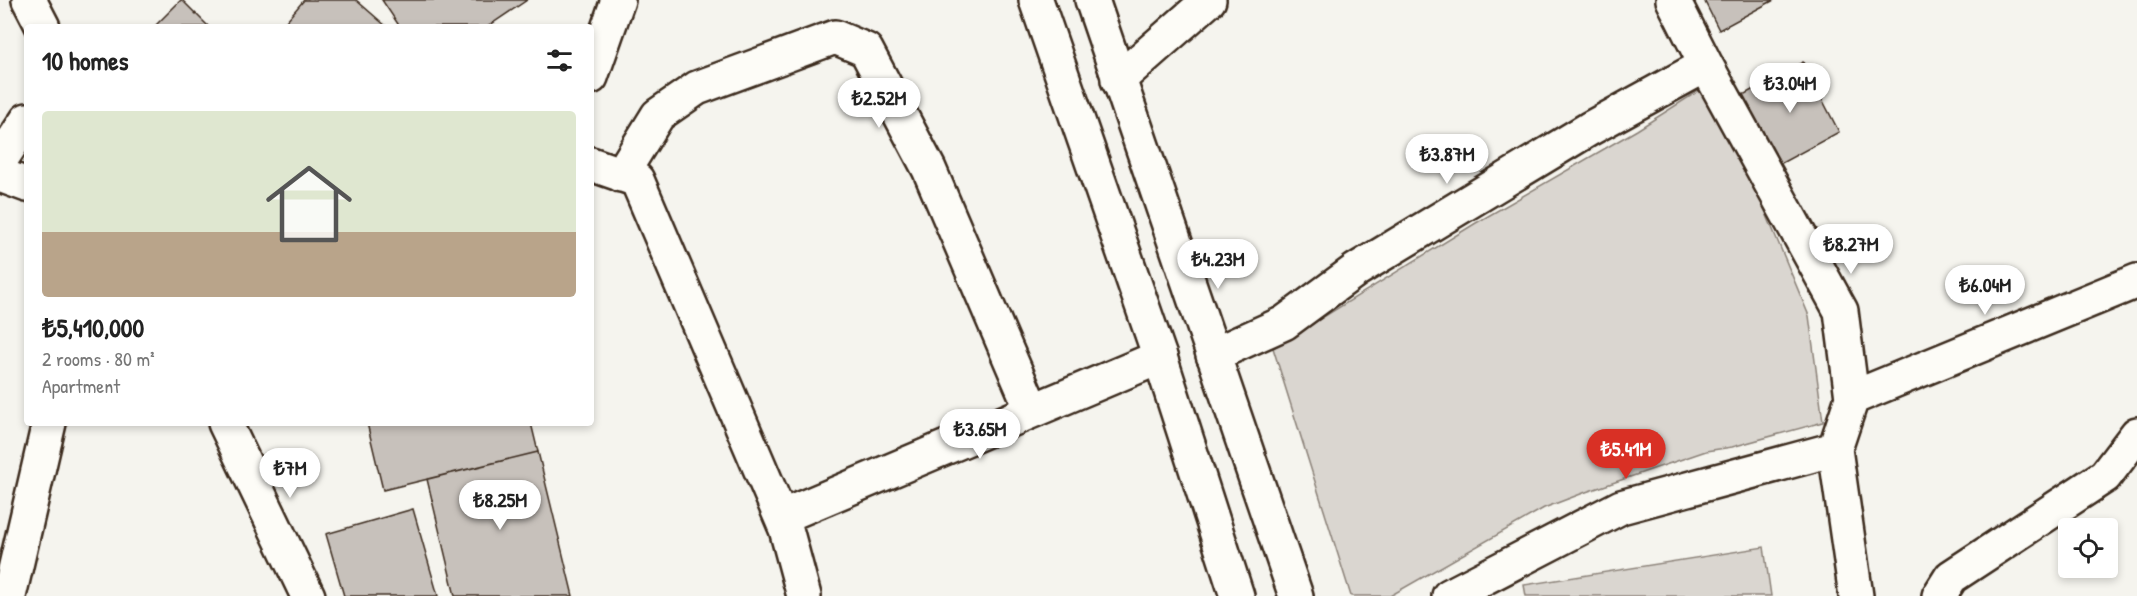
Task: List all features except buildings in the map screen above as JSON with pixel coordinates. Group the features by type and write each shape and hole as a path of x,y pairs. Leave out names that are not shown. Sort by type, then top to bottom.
{"street":[{"path":"29,0 41,24"},
{"path":"594,68 618,0"},
{"path":"1036,0 1160,357 1237,596"},
{"path":"1092,0 1296,596"},
{"path":"1118,80 1209,0"},
{"path":"1674,0 1706,65 1841,311 1852,398 1835,449 1856,596"},
{"path":"621,175 658,115 697,88 835,37 866,50 929,169 1032,410"},
{"path":"1214,355 1284,323 1356,270 1589,129 1706,65"},
{"path":"0,161 24,125"},
{"path":"594,165 637,180 786,529 804,596"},
{"path":"0,175 24,184"},
{"path":"1852,398 2137,281"},
{"path":"781,517 1160,357"},
{"path":"9,596 48,426"},
{"path":"226,426 308,596"},
{"path":"1939,596 1951,577 2105,476 2137,434"},
{"path":"1449,596 1622,507 1835,449"}],"shaded area":[{"path":"1700,90 1722,124 1758,194 1809,316 1823,422 1732,447 1706,451 1586,492 1544,508 1390,596 1351,596 1273,348 1476,223 1637,130"},
{"path":"1764,547 1771,596 1526,596 1524,585"}]}
